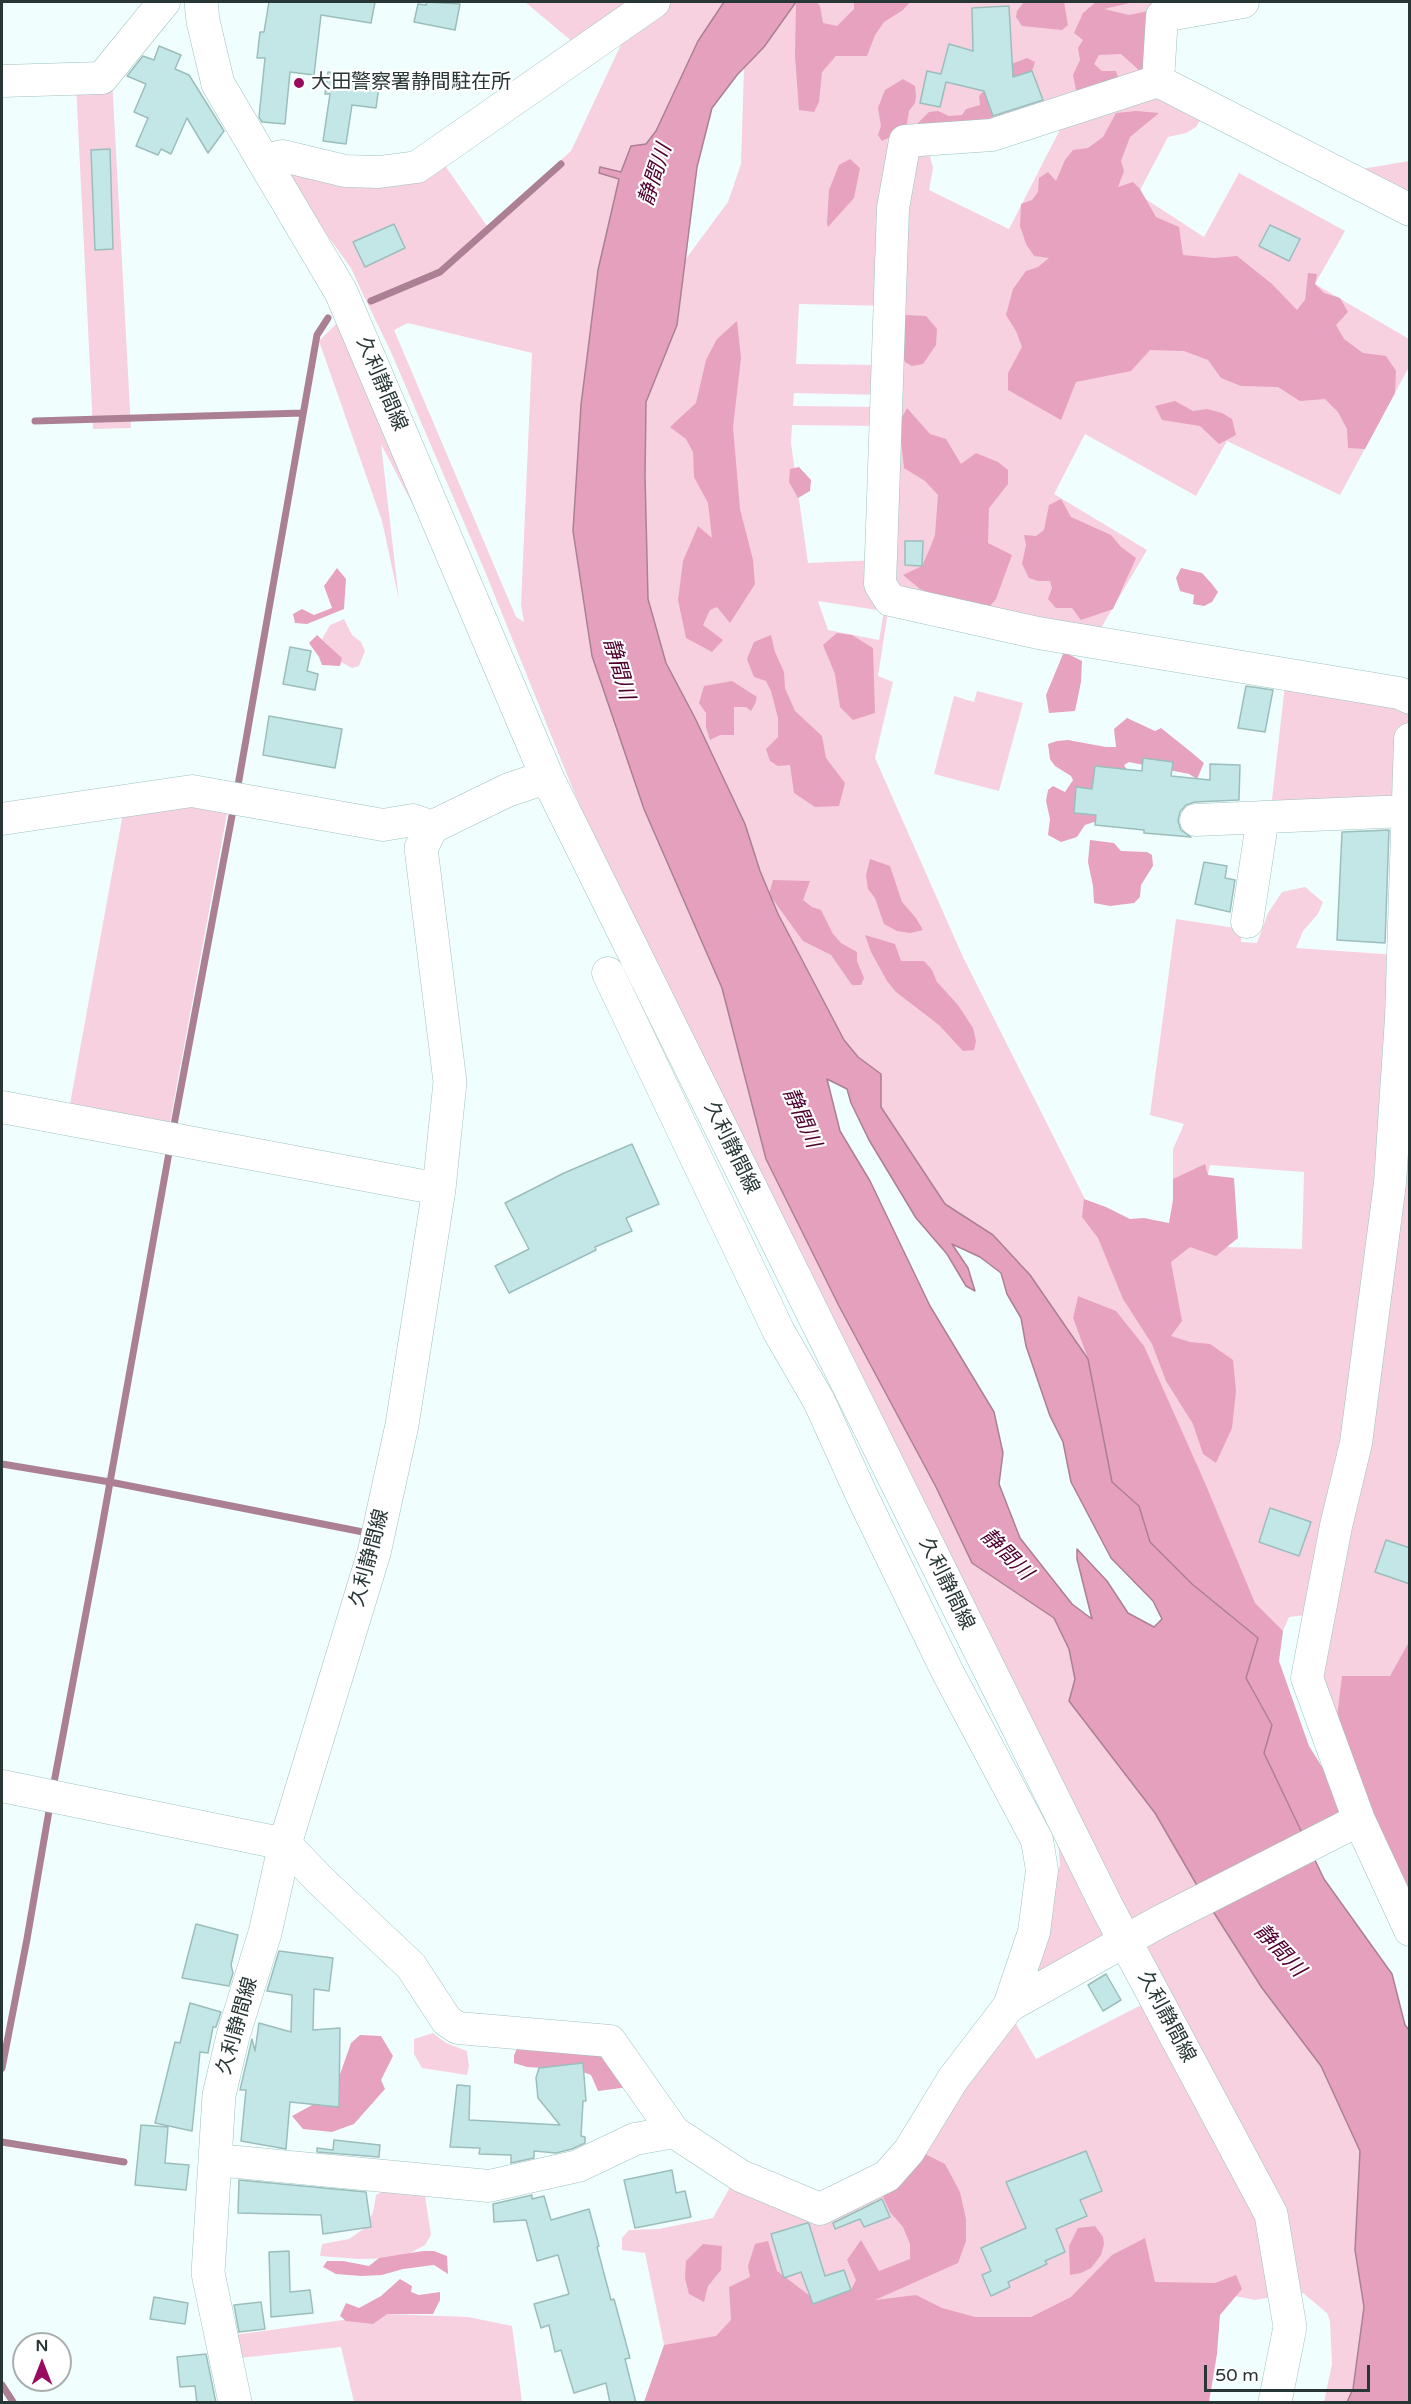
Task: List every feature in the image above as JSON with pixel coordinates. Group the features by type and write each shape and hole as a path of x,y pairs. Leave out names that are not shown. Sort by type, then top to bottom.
{"main road":[{"name":"久利静間線","path":"201,2 203,21 218,84 341,292 547,777 1125,1941 1271,2214 1290,2326 1275,2403"},
{"path":"432,827 508,790 547,777"},
{"name":"久利静間線","path":"235,2403 208,2273 219,2095 233,2036 265,1933 285,1844 374,1553 402,1425 439,1189 450,1082 421,848 432,827"}],"street":[{"path":"2,81 102,78 164,2"},
{"path":"264,160 283,156 345,171 379,172 417,167 654,2"},
{"path":"1158,81 1162,16 1243,2"},
{"path":"1410,210 1158,81 992,135 905,141 893,208 880,584 890,600 1038,633 1399,693 1410,698"},
{"path":"1410,739 1401,1018 1390,1183 1356,1443 1336,1526 1307,1678 1359,1820 1410,1930"},
{"path":"2,819 192,792 383,825 413,819 432,827"},
{"path":"1196,819 1406,811"},
{"path":"1247,922 1263,817"},
{"path":"2,1786 285,1844 411,1966 447,2020 458,2028 609,2041 674,2132 741,2176 820,2209 887,2176 909,2151 953,2079 1009,2006 1034,1932 1042,1870 1037,1840 947,1671 862,1498 819,1401 779,1332 608,973"},
{"path":"2,1107 439,1189"},
{"path":"1009,2006 1159,1922 1359,1820"},
{"path":"216,2160 489,2186 578,2166 635,2139 674,2132"}],"shaded area":[{"path":"525,2 644,2 580,48"},
{"path":"664,2 724,2 698,41 656,131 646,144 631,146 644,809 722,988 766,1159 839,1306 936,1487 972,1563 1054,1618 1069,1649 1075,1679 1069,1701 1155,1813 1202,1894 1130,1933 645,956 574,792 484,569 391,352 351,268 274,162 444,164 487,226 571,151 626,34","holes":["408,323 532,353 521,605 524,622 516,617 394,330"]},
{"path":"796,2 1160,2 1158,81 905,140 888,306 799,304 796,364 886,365 885,395 794,393 793,406 884,407 883,426 792,425 791,443 808,563 878,560 888,612 878,676 893,682 875,758 963,957 1094,1217 1227,1247 1302,1249 1304,1172 1210,1165 1208,1175 1173,1179 1173,1149 1184,1124 1150,1115 1176,919 1242,929 1241,942 1257,943 1268,913 1282,892 1305,887 1323,902 1318,914 1303,931 1296,948 1398,955 1352,1442 1306,1615 1289,1617 1283,1631 1220,1572 1116,1312 1078,1296 1073,1318 1088,1359 1030,1275 993,1235 945,1204 881,1107 881,1074 858,1057 844,1040 778,914 695,718 666,663 648,599 646,402 677,325 685,260 728,202 741,164 744,68 764,47","holes":["818,601 884,611 879,640 828,630"]},
{"path":"796,2 817,2 823,23 837,26 854,9 854,2 910,2 903,10 884,22 875,35 867,56 836,56 822,72 819,102 814,112 799,110 795,56"},
{"path":"1024,2 1064,2 1068,25 1062,30 1022,26 1016,17 1017,11"},
{"path":"1096,2 1134,2 1104,9 1129,15 1148,11 1165,62 1140,71 1121,54 1099,55 1094,64 1102,71 1116,71 1118,77 1114,86 1086,96 1076,90 1073,75 1080,60 1078,48 1083,40 1074,33 1083,13"},
{"path":"1027,58 1035,62 1032,71 1012,78 1009,65"},
{"path":"112,78 131,428 93,429 76,85"},
{"path":"903,79 915,86 915,103 909,111 906,129 882,141 878,135 881,126 878,108 885,90"},
{"path":"1157,84 1204,114 1196,127 1186,133 1168,137 1138,194 1204,237 1239,173 1345,231 1315,284 1409,339 1410,365 1340,495 1227,441 1196,496 1085,434 1054,494 1147,550 1094,640 892,598 908,144 940,142 930,156 933,168 929,190 1009,229 1068,114"},
{"path":"987,88 992,120 917,124 929,112 938,111 949,116 962,115 966,109 980,105 979,96"},
{"path":"1136,111 1159,113 1130,137 1121,161 1124,171 1118,187 1133,182 1140,189 1156,217 1179,227 1183,255 1214,258 1237,256 1272,284 1297,310 1305,300 1308,273 1317,274 1315,284 1324,293 1340,298 1348,312 1336,325 1344,339 1363,353 1386,356 1396,371 1395,393 1365,449 1348,448 1347,429 1338,412 1325,399 1300,401 1278,387 1241,386 1221,378 1208,360 1184,351 1150,350 1131,371 1076,382 1061,420 1008,390 1008,373 1022,347 1006,315 1013,289 1026,271 1038,267 1049,258 1034,256 1026,244 1020,226 1021,204 1032,200 1038,192 1039,178 1048,172 1056,181 1065,160 1073,150 1088,148 1103,137 1116,113"},
{"path":"850,159 860,168 854,198 828,227 829,190 839,165"},
{"path":"1409,161 1409,210 1338,173"},
{"path":"905,315 926,316 937,329 936,345 923,364 912,366 905,362 901,349 901,329"},
{"path":"339,321 370,386 416,511 381,444 399,600 382,521 319,341"},
{"path":"737,321 741,358 733,427 740,509 753,560 755,584 730,623 717,607 710,610 703,625 723,640 712,652 686,638 678,600 683,561 698,526 712,538 708,503 694,477 693,452 686,439 670,427 696,403 706,360 717,339"},
{"path":"1175,401 1193,411 1207,409 1222,413 1232,419 1236,435 1219,444 1200,426 1162,420 1155,406"},
{"path":"907,408 930,434 946,439 961,464 976,453 998,462 1008,470 1008,484 989,508 988,543 1012,555 996,599 985,612 920,589 903,575 922,566 930,548 935,535 938,495 925,481 904,468 899,423"},
{"path":"799,467 811,480 810,491 798,498 789,482 790,469"},
{"path":"1061,499 1071,517 1111,535 1121,547 1136,558 1113,609 1081,620 1072,608 1056,608 1048,599 1052,588 1050,581 1029,578 1022,564 1026,545 1024,535 1036,536 1044,530 1049,505"},
{"path":"337,568 346,579 344,609 307,624 295,623 293,614 302,609 314,615 332,608 324,586"},
{"path":"1181,568 1202,573 1218,592 1212,602 1204,606 1193,604 1194,595 1180,591 1176,578"},
{"path":"344,619 352,635 361,642 365,651 359,666 352,668 341,662 341,658 322,639 330,625"},
{"path":"837,633 852,635 873,648 875,713 853,720 840,707 835,674 823,645"},
{"path":"317,635 342,658 340,666 322,665 309,643"},
{"path":"771,635 775,652 784,672 785,688 795,711 822,736 826,758 845,783 839,806 815,807 794,793 790,765 778,766 770,761 766,749 778,737 778,718 766,681 754,677 747,659 754,642"},
{"path":"1063,654 1082,661 1081,682 1075,711 1049,713 1046,695"},
{"path":"1286,676 1409,700 1403,811 1270,817"},
{"path":"732,681 757,697 755,704 751,711 746,707 734,707 734,735 720,735 710,740 706,727 706,713 699,703 704,686"},
{"path":"977,691 1023,703 999,791 934,774 954,696 974,702"},
{"path":"1127,718 1155,731 1161,728 1204,763 1197,779 1189,774 1129,762 1124,765 1130,776 1100,820 1085,825 1077,837 1061,842 1048,835 1050,819 1046,801 1048,790 1053,786 1065,792 1073,780 1050,759 1048,744 1068,740 1116,747 1114,729"},
{"path":"229,803 168,1133 68,1115 124,808"},
{"path":"1409,826 1409,1907 1313,1676 1342,1529"},
{"path":"1090,840 1114,843 1121,851 1147,852 1152,855 1153,866 1141,885 1140,897 1134,903 1110,906 1094,903 1088,862"},
{"path":"870,859 890,866 902,902 923,930 910,933 897,931 884,924 875,898 868,889 866,875"},
{"path":"773,880 810,881 803,900 821,910 833,934 841,943 857,952 857,961 864,978 861,985 852,985 831,955 803,941 769,894"},
{"path":"865,935 895,944 901,961 924,961 932,970 937,982 958,1005 973,1028 976,1041 974,1050 963,1051 939,1025 896,992 887,981 871,952"},
{"path":"1205,1164 1208,1175 1234,1178 1238,1238 1216,1256 1190,1247 1171,1262 1182,1321 1171,1336 1190,1342 1210,1344 1233,1360 1236,1391 1232,1428 1216,1463 1203,1454 1193,1424 1166,1381 1152,1344 1123,1299 1098,1238 1082,1217 1084,1199 1130,1219 1144,1218 1169,1223 1173,1200 1173,1179"},
{"path":"1078,1296 1116,1311 1144,1346 1255,1603 1283,1631 1279,1661 1309,1746 1336,1789 1344,1819 1305,1839 1264,1753 1272,1725 1246,1678 1258,1638 1192,1584 1150,1542 1139,1506 1112,1483 1088,1359 1073,1318"},
{"path":"1409,1642 1409,1907 1336,1725 1342,1676 1390,1676"},
{"path":"1057,1827 1117,1939 1018,1995 1043,1898 1060,1866"},
{"path":"1209,1904 1262,1988 1321,2066 1360,2151 1358,2194 1368,2317 1350,2402 1324,2402 1332,2364 1330,2321 1327,2313 1303,2293 1292,2291 1133,1943"},
{"path":"1149,2001 1261,2216 1280,2296 1255,2300 1230,2295 903,2344 673,2356 664,2345 645,2253 622,2250 622,2238 629,2230 658,2229 713,2218 735,2178 819,2213 892,2182 1011,2015 1036,2059"},
{"path":"433,2033 446,2043 467,2051 469,2066 467,2075 422,2068 414,2054 414,2039"},
{"path":"360,2035 381,2036 393,2056 381,2080 385,2089 354,2124 332,2132 303,2129 292,2116 314,2104 338,2080 351,2043"},
{"path":"522,2038 610,2054 629,2087 598,2091 591,2075 577,2070 527,2067 514,2063 514,2055"},
{"path":"922,2148 927,2155 945,2164 960,2192 966,2219 966,2241 958,2263 875,2300 916,2295 942,2308 975,2317 1031,2317 1071,2297 1112,2255 1145,2238 1155,2282 1215,2283 1236,2275 1242,2289 1220,2315 1217,2354 1209,2402 644,2402 664,2345 716,2336 731,2320 729,2287 750,2277 748,2266 755,2244 768,2241 777,2271 810,2296 825,2299 851,2290 856,2280 847,2260 861,2240 879,2271 910,2259 910,2244 903,2227 890,2212 883,2197"},
{"path":"394,2185 417,2186 425,2196 431,2235 425,2245 401,2258 360,2259 320,2256 322,2244 349,2239 365,2228 373,2212 376,2195"},
{"path":"1095,2226 1103,2237 1101,2255 1091,2268 1070,2275 1069,2246 1078,2228"},
{"path":"703,2244 722,2246 721,2270 708,2286 704,2302 689,2294 685,2278 686,2261"},
{"path":"434,2251 447,2256 448,2274 434,2265 403,2269 382,2275 361,2276 336,2274 323,2267 327,2261 343,2261 369,2266 379,2258"},
{"path":"400,2279 412,2286 411,2292 419,2295 440,2292 440,2300 433,2314 387,2314 373,2324 346,2321 340,2316 346,2303 359,2308 381,2296"},
{"path":"387,2314 468,2317 512,2326 522,2402 354,2402 341,2347 231,2359 227,2336"}],"water":[{"name":"静間川","path":"724,2 796,2 764,47 737,75 712,108 697,167 677,325 646,402 648,599 666,663 695,718 745,824 760,871 778,914 844,1040 858,1057 881,1074 881,1107 945,1204 993,1235 1030,1275 1088,1359 1112,1482 1139,1506 1150,1542 1192,1584 1258,1638 1246,1678 1272,1725 1264,1753 1324,1879 1392,1974 1405,2025 1409,2030 1409,2402 1347,2402 1353,2389 1364,2307 1355,2250 1360,2151 1321,2066 1262,1988 1202,1894 1155,1813 1069,1701 1075,1679 1069,1649 1054,1618 972,1563 936,1487 839,1306 766,1159 722,988 644,809 592,656 573,531 581,405 598,270 619,179 599,173 600,167 621,172 631,146 646,144 656,131 698,41","holes":["827,1079 847,1089 851,1103 869,1140 916,1218 947,1254 966,1286 975,1291 968,1268 952,1244 980,1257 1001,1273 1007,1294 1021,1318 1026,1346 1050,1416 1063,1442 1071,1482 1111,1558 1153,1601 1162,1619 1154,1627 1128,1613 1107,1581 1077,1549 1077,1559 1092,1619 1072,1604 1020,1538 999,1484 1003,1453 994,1412 930,1306 870,1181 840,1131"]}],"building":[{"path":"269,2 375,2 371,23 321,15 314,75 290,72 285,124 262,122 259,117 265,58 257,58 260,32 264,32"},
{"path":"427,2 460,4 455,30 414,22 418,4 426,5"},
{"path":"1009,6 1013,77 1032,71 1043,100 993,116 984,91 946,82 940,107 920,103 927,71 941,74 949,44 973,51 972,8"},
{"path":"159,46 181,55 175,69 189,75 224,131 208,153 187,118 171,154 161,149 158,155 136,146 148,118 134,112 146,84 127,76 143,56 154,60"},
{"path":"328,72 380,79 376,108 352,105 346,144 323,141 330,94 325,94"},
{"path":"110,149 113,249 95,250 91,150"},
{"path":"394,224 405,248 365,267 353,242"},
{"path":"1270,225 1300,239 1289,261 1259,246"},
{"path":"905,541 923,541 922,566 905,565"},
{"path":"290,647 311,651 307,671 318,674 315,690 283,684"},
{"path":"1246,686 1273,690 1265,732 1238,728"},
{"path":"269,716 342,729 335,768 263,755"},
{"path":"1143,758 1173,762 1171,776 1210,780 1210,764 1240,765 1239,800 1195,802 1186,805 1180,812 1178,821 1181,830 1191,837 1144,833 1144,830 1095,825 1096,815 1074,813 1076,787 1092,789 1095,766 1142,771"},
{"path":"1389,830 1385,943 1337,940 1342,832"},
{"path":"1204,862 1227,866 1225,878 1235,880 1230,912 1195,904"},
{"path":"632,1144 659,1204 626,1218 632,1231 595,1247 596,1250 509,1293 495,1266 529,1249 505,1203 564,1173"},
{"path":"1270,1508 1311,1522 1299,1556 1259,1542"},
{"path":"1386,1540 1410,1548 1410,1584 1375,1572"},
{"path":"196,1924 238,1935 229,1986 182,1978"},
{"path":"279,1951 333,1958 329,1991 314,1989 313,2030 340,2028 339,2107 290,2102 286,2149 241,2141 246,2090 240,2090 252,2039 255,2051 259,2023 291,2032 292,1995 267,1991"},
{"path":"1106,1974 1121,2000 1103,2011 1088,1985"},
{"path":"190,2003 221,2012 216,2027 213,2027 208,2053 200,2052 192,2131 155,2123 175,2042 180,2043"},
{"path":"583,2063 586,2101 583,2101 581,2136 585,2137 585,2143 556,2153 534,2151 534,2158 511,2163 511,2155 479,2154 480,2148 450,2147 457,2085 470,2086 469,2120 560,2125 538,2098 536,2078 539,2068"},
{"path":"141,2125 168,2127 165,2163 189,2165 186,2190 135,2185"},
{"path":"334,2140 380,2145 379,2157 317,2152 317,2148 333,2150"},
{"path":"1086,2151 1102,2191 1080,2200 1087,2216 1056,2229 1065,2252 1045,2261 1047,2264 1008,2282 1010,2287 991,2296 982,2275 991,2271 981,2248 1026,2228 1006,2182"},
{"path":"672,2170 676,2193 685,2191 691,2217 635,2228 624,2180"},
{"path":"239,2180 366,2192 371,2227 323,2234 321,2215 238,2213"},
{"path":"532,2195 532,2199 544,2196 551,2220 589,2209 611,2300 614,2299 630,2358 625,2359 636,2403 610,2403 606,2383 574,2393 561,2350 555,2352 549,2325 541,2328 534,2304 569,2294 558,2255 537,2261 526,2220 494,2222 493,2204"},
{"path":"882,2199 890,2217 864,2227 860,2219 835,2229 833,2223"},
{"path":"807,2223 825,2276 844,2270 851,2290 813,2304 801,2272 784,2278 771,2234"},
{"path":"289,2251 290,2292 310,2290 313,2313 271,2317 269,2252"},
{"path":"154,2297 188,2303 185,2324 150,2319"},
{"path":"261,2302 265,2329 239,2332 234,2305"},
{"path":"206,2354 216,2403 197,2403 195,2386 180,2387 177,2357"}],"waterway":[{"path":"371,301 440,272 561,164"},
{"path":"237,791 317,335 328,318"},
{"path":"35,421 303,413"},
{"path":"173,1130 234,805"},
{"path":"53,1788 170,1147"},
{"path":"2,1464 110,1482 363,1532"},
{"path":"2,2068 50,1805"},
{"path":"2,2142 124,2162"},
{"path":"2,2385 13,2402"}],"place":[{"name":"大田警察署静間駐在所","path":"299,83"}]}
